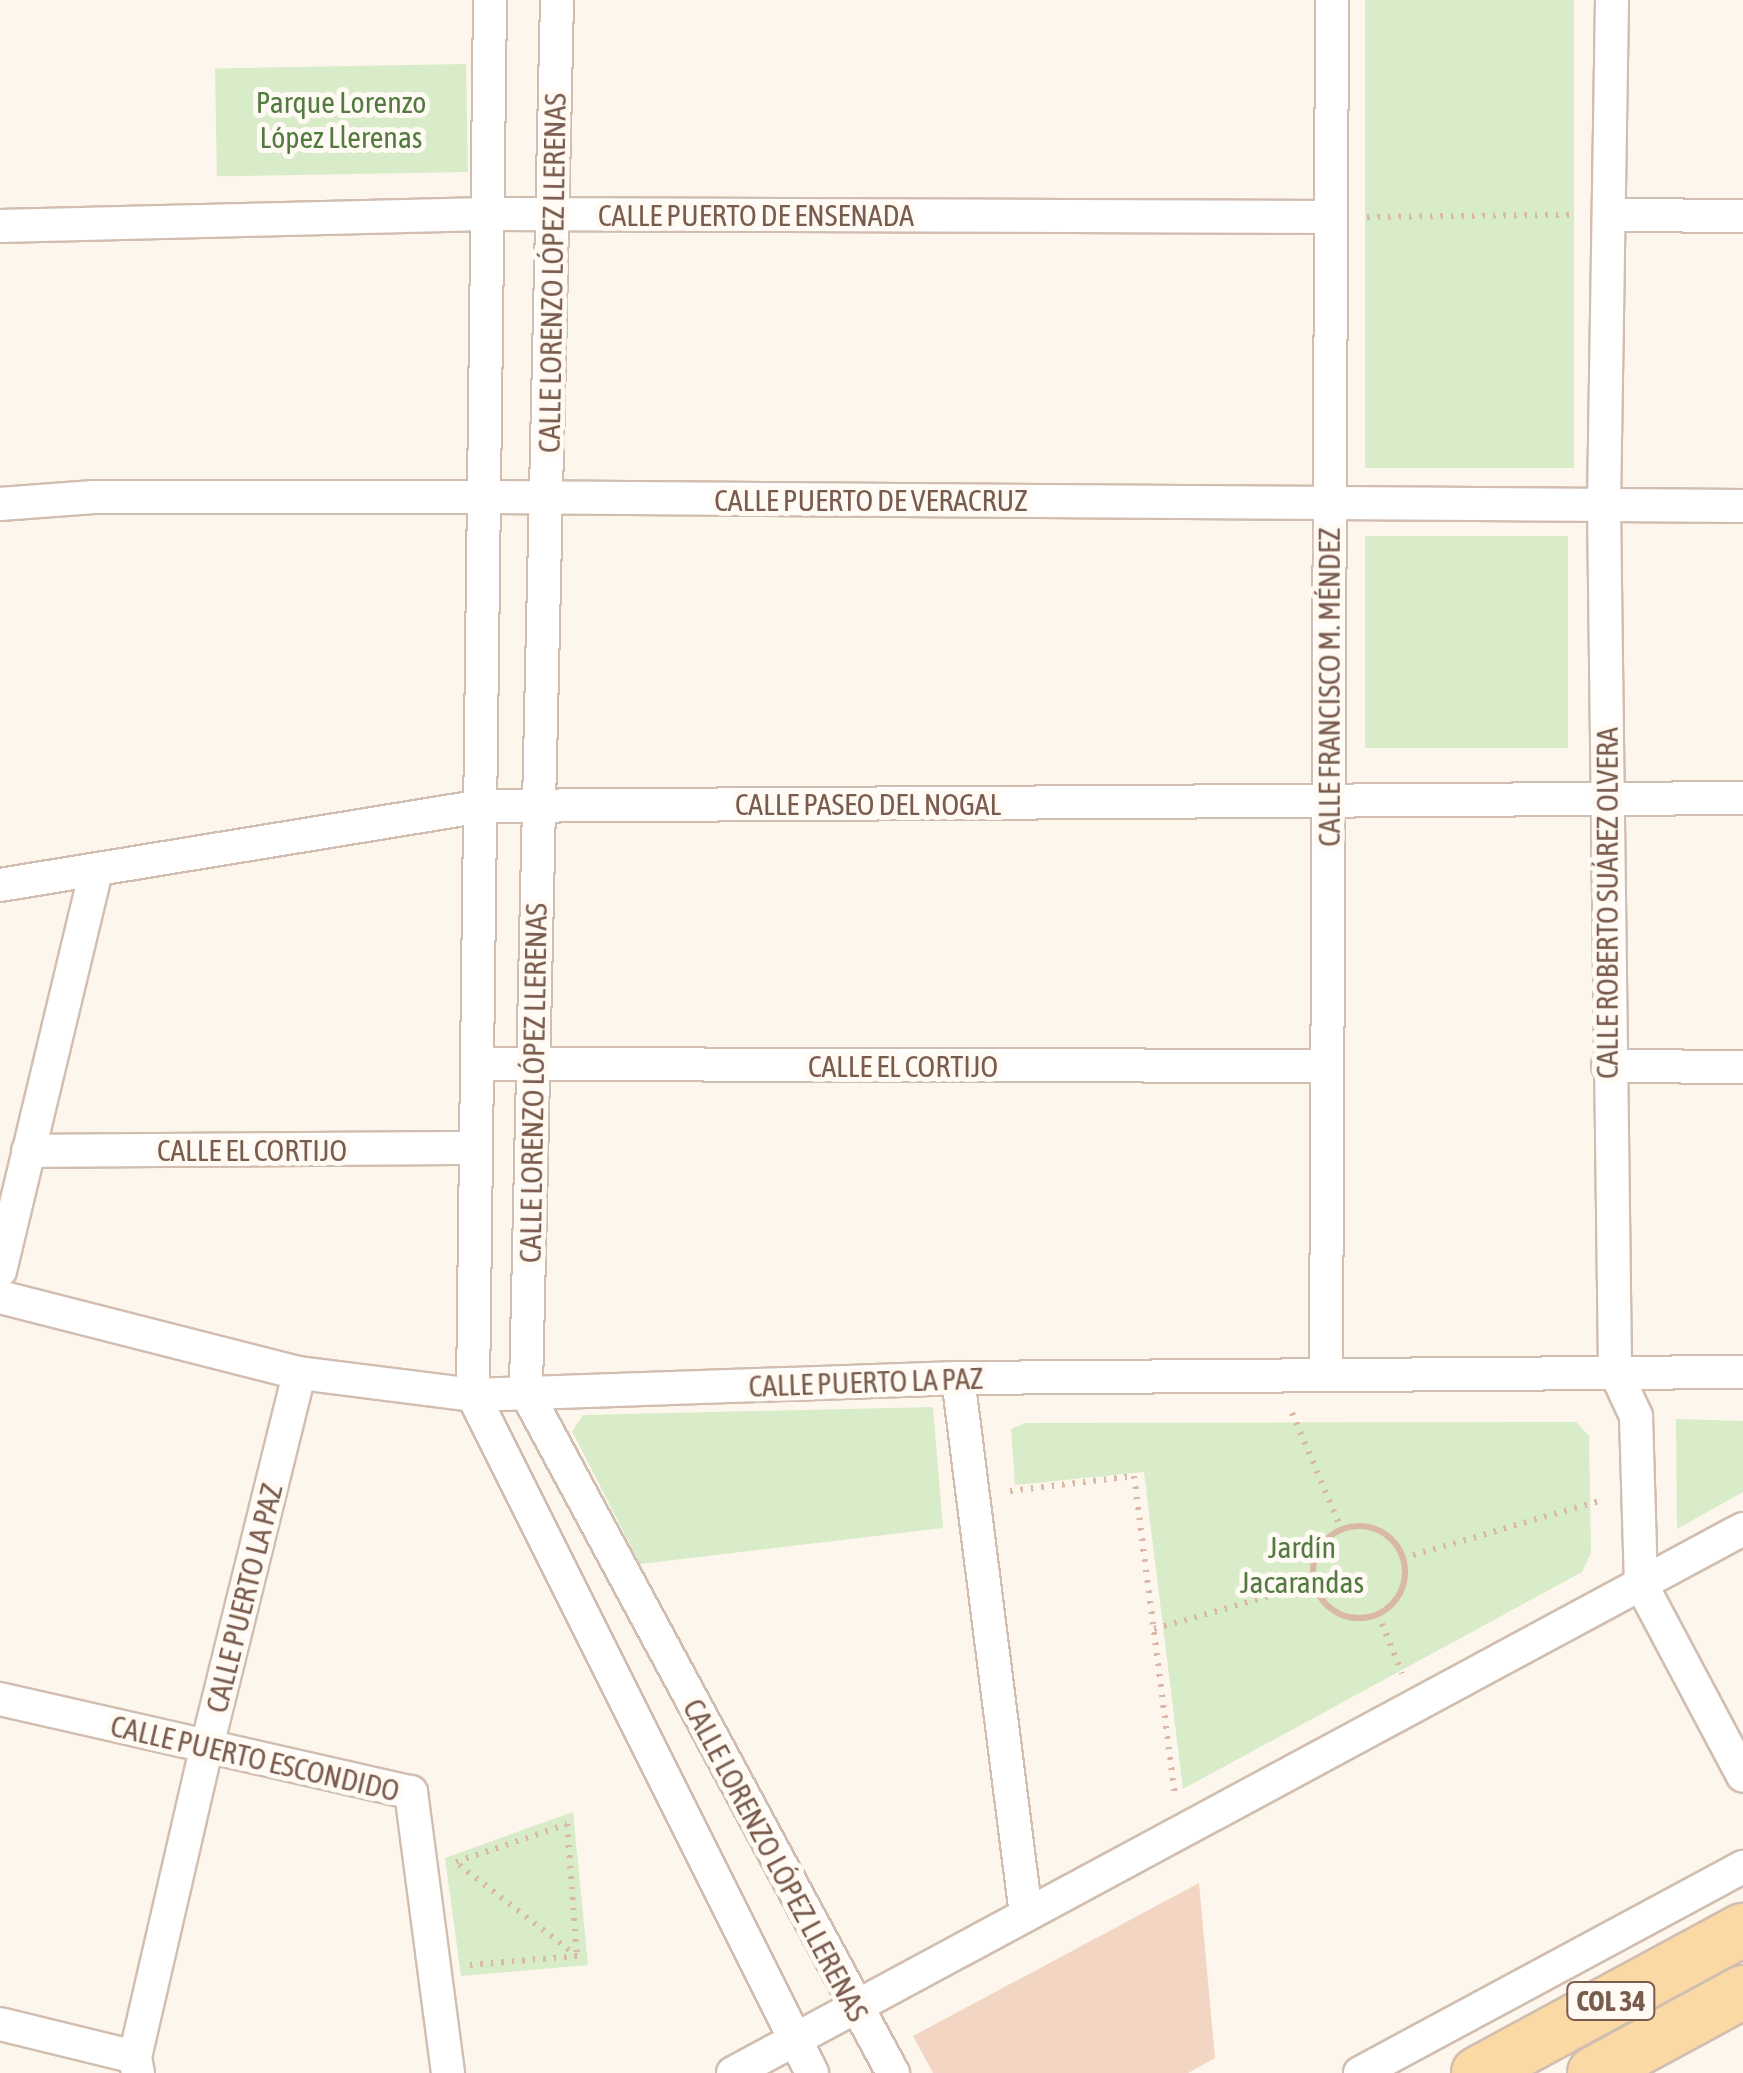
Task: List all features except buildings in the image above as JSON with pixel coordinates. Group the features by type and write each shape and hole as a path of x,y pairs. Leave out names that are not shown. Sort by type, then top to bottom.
{"main road":[{"name":"COL 34","path":"1478,2073 1743,1930"},
{"name":"COL 34","path":"1594,2073 1743,1992"}],"street":[{"name":"CALLE LORENZO LÓPEZ LLERENAS","path":"490,0 473,1395 812,2073"},
{"name":"CALLE LORENZO LÓPEZ LLERENAS","path":"558,0 526,1392 854,2007 893,2073"},
{"name":"CALLE FRANCISCO M. MÉNDEZ","path":"1326,1374 1332,0"},
{"name":"CALLE ROBERTO SUÁREZ OLVERA","path":"1612,0 1604,505 1608,1066 1616,1371 1636,1416 1641,1584 1743,1776"},
{"name":"CALLE PUERTO DE ENSENADA","path":"0,226 487,214 1331,217"},
{"path":"1610,215 1743,216"},
{"name":"CALLE PUERTO DE VERACRUZ","path":"0,504 94,497 484,497 1743,506"},
{"name":"CALLE PASEO DEL NOGAL","path":"0,885 481,806 1743,798"},
{"path":"0,1271 96,870"},
{"name":"CALLE EL CORTIJO","path":"478,1064 1328,1066"},
{"path":"1608,1066 1743,1067"},
{"name":"CALLE EL CORTIJO","path":"28,1151 476,1148"},
{"name":"CALLE PUERTO LA PAZ","path":"0,1297 299,1373 473,1395 958,1378 1743,1372"},
{"name":"CALLE PUERTO LA PAZ","path":"136,2065 207,1746 299,1373"},
{"path":"958,1378 1026,1915"},
{"path":"733,2073 1743,1528"},
{"name":"CALLE PUERTO ESCONDIDO","path":"0,1699 411,1792 448,2073"},
{"path":"1360,2073 1743,1868"},
{"path":"0,2024 136,2065"}],"path":[{"path":"1331,217 1610,215"},
{"path":"1292,1412 1342,1530"},
{"path":"1004,1492 1134,1476 1177,1812"},
{"path":"1403,1558 1602,1500"},
{"path":"1374,1528 1388,1536 1403,1558 1405,1578 1401,1593 1378,1614 1364,1618 1335,1612 1314,1583 1314,1560 1320,1547 1342,1530 1374,1528"},
{"path":"1154,1628 1314,1583"},
{"path":"1378,1614 1408,1685"},
{"path":"422,1874 567,1824 577,1956"},
{"path":"455,1862 577,1956"},
{"path":"434,1968 577,1956"}],"green space":[{"path":"1365,0 1574,0 1574,468 1365,468"},
{"name":"Parque Lorenzo López Llerenas","path":"466,64 468,172 217,176 215,68"},
{"path":"1365,536 1568,536 1568,748 1365,748"},
{"path":"933,1407 943,1528 640,1564 572,1431 583,1415"},
{"path":"1676,1419 1743,1421 1743,1492 1677,1529"},
{"name":"Jardín Jacarandas","path":"1576,1422 1589,1436 1591,1553 1582,1572 1183,1789 1144,1472 1015,1485 1011,1429 1025,1423"},
{"path":"573,1812 588,1965 461,1976 445,1858"}]}
